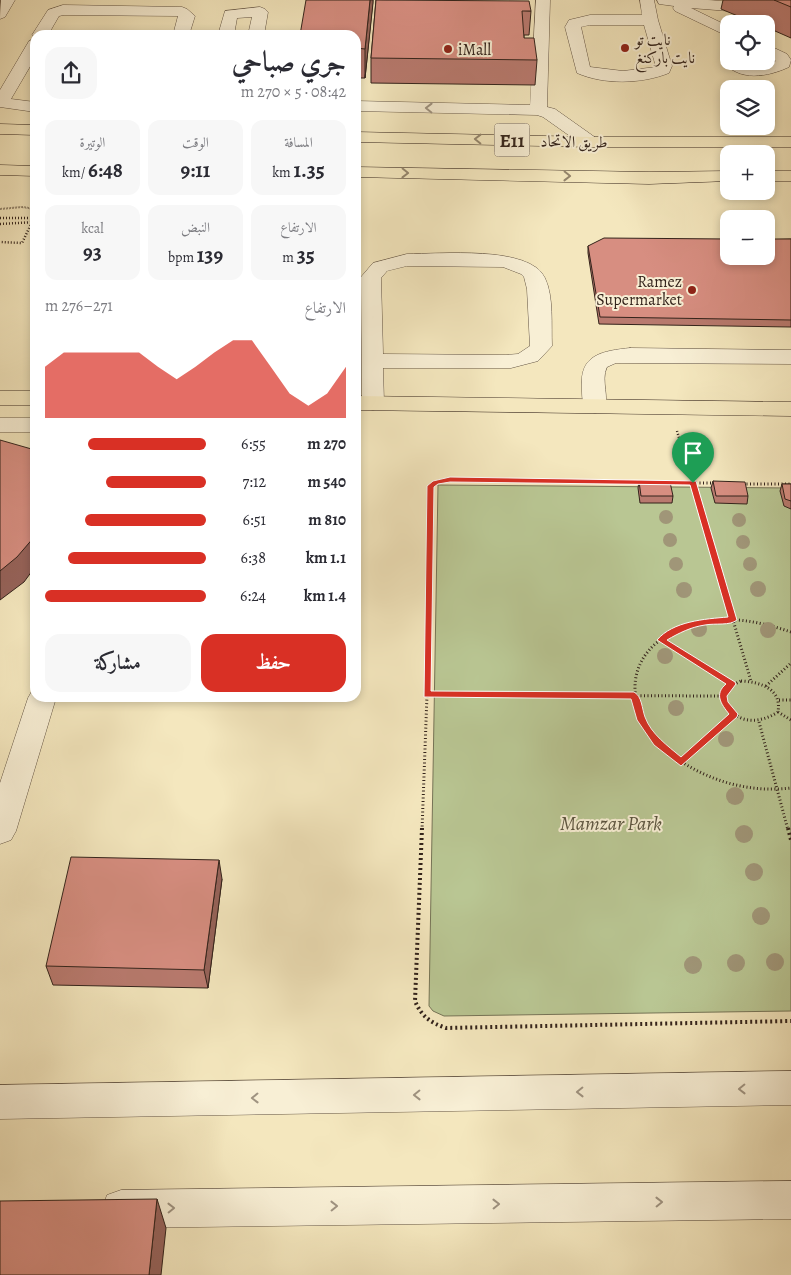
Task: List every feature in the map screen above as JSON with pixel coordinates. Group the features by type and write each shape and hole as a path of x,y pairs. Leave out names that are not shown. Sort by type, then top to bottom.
{"main road":[{"path":"0,129 30,130"},
{"path":"667,141 791,131"},
{"name":"طريق الاتحاد","path":"361,137 590,142 791,142"},
{"path":"0,170 30,171"},
{"name":"طريق الاتحاد","path":"361,172 649,178 720,176"},
{"path":"775,176 791,176"},
{"path":"649,178 688,186 720,188"},
{"path":"775,189 791,189"},
{"path":"0,398 30,398"},
{"path":"365,403 791,408"}],"street":[{"path":"0,14 8,0"},
{"path":"538,110 542,0"},
{"path":"647,0 650,20 664,66 663,70 650,75 602,75 590,74 583,70 572,27 574,22 590,20 650,20"},
{"path":"663,0 791,11"},
{"path":"663,0 720,37"},
{"path":"227,30 230,14 261,6 257,30"},
{"path":"43,30 53,12 63,10 182,12 187,16 183,30"},
{"path":"775,53 781,56 784,61 783,64 775,66"},
{"path":"1,102 27,72"},
{"path":"1,102 30,106"},
{"path":"361,106 538,110 549,113 590,142"},
{"path":"365,403 372,360 370,282 374,272 380,267 388,263 407,260 498,261 523,267 534,277 541,346 537,353 529,358 506,362 372,360"},
{"path":"595,406 591,377 593,369 598,363 606,359 630,355 791,357"},
{"path":"0,425 30,425"},
{"path":"0,831 41,702"},
{"path":"0,1102 791,1088"},
{"path":"89,1209 791,1200"}],"path":[{"path":"0,210 30,208"},
{"path":"0,218 30,218"},
{"path":"0,224 30,222"},
{"path":"0,242 22,243 30,226"},
{"path":"670,407 751,681"},
{"path":"644,482 442,480 431,486 427,694 415,1001 419,1011 426,1019 446,1028 458,1029 791,1020"},
{"path":"664,483 722,483"},
{"path":"742,484 791,484"},
{"path":"791,632 767,624 733,620 706,622 681,628 661,640 644,655 636,674 634,696 641,720 657,742 681,763 712,778 746,788 777,791 791,788"},
{"path":"661,640 732,684"},
{"path":"766,686 791,663"},
{"path":"751,681 766,686 780,700 778,712 770,719 759,722 750,721 734,714 724,703 723,696 726,689 732,684 751,681"},
{"path":"427,694 723,696"},
{"path":"780,700 791,700"},
{"path":"778,712 791,720"},
{"path":"681,763 734,714"},
{"path":"759,722 791,840"}],"green space":[{"name":"Mamzar Park","path":"438,485 791,488 791,1011 444,1016 433,1011 429,1006"}],"building":[{"path":"306,0 370,0 365,49 361,49 361,30 301,30"},
{"name":"iMall","path":"376,0 529,1 531,11 522,11 524,38 534,38 537,60 371,58"},
{"path":"774,0 791,0 791,7"},
{"name":"Ramez Supermarket","path":"604,238 720,239 720,265 775,265 775,239 791,239 791,320 600,317 588,246"},
{"path":"0,440 30,449 30,542 17,557 0,571"},
{"path":"639,481 670,482 673,496 641,496"},
{"path":"713,481 745,482 748,496 716,496"},
{"path":"782,484 791,484 791,501 785,499"},
{"path":"71,857 219,860 204,970 46,966"},
{"path":"157,1199 149,1275 0,1275 0,1201"}],"place":[{"name":"نايت تو نايت باركنغ","path":"625,48"},
{"name":"iMall","path":"448,49"},
{"name":"Ramez Supermarket","path":"692,290"}],"route":[{"path":"450,480 693,483 733,620 706,622 681,628 661,640 732,684 726,689 723,696 724,703 734,714 681,763 657,742 641,720 634,696 427,694 431,486 435,482 450,480"}]}
